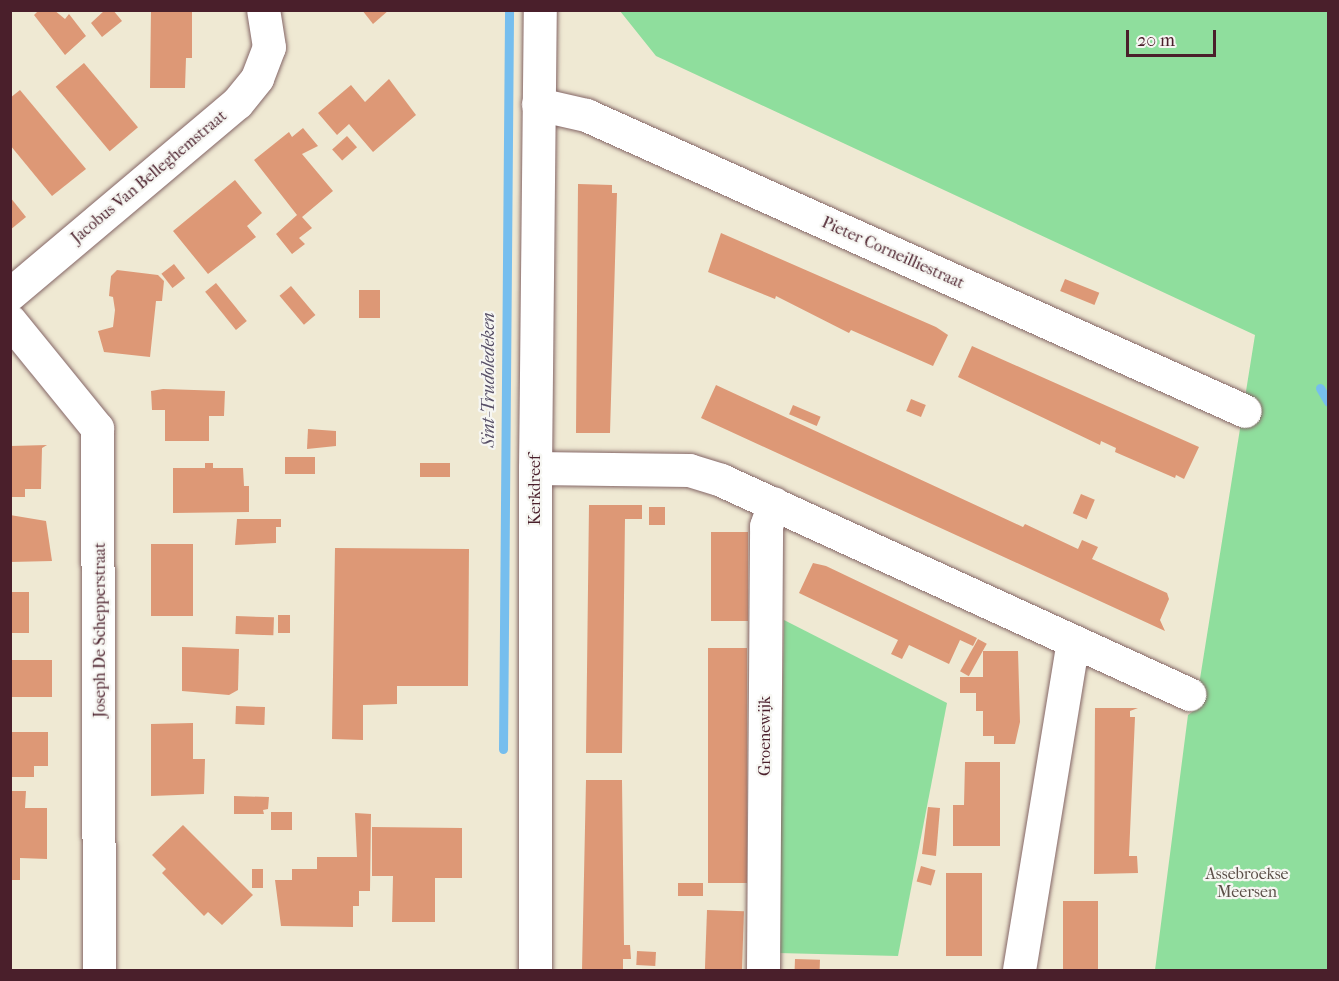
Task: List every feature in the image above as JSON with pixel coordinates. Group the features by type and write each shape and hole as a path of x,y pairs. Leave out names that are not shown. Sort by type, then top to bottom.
{"street":[{"name":"Jacobus Van Belleghemstraat","path":"10,294 237,103 256,78 269,47 263,10"},
{"name":"Kerkdreef","path":"535,970 535,468 540,10"},
{"name":"Pieter Corneilliestraat","path":"538,104 586,115 1245,411"},
{"name":"Joseph De Schepperstraat","path":"10,321 97,428 99,970"},
{"path":"535,468 689,470 774,503 1189,694"},
{"name":"Groenewijk","path":"763,970 766,526 774,503"},
{"path":"1019,970 1073,640"}],"green space":[{"name":"Assebroekse Meersen","path":"620,11 1328,11 1328,970 1155,970 1188,715 1195,710 1255,335 656,56"},
{"path":"784,620 947,703 898,956 778,953"}],"building":[{"path":"39,10 54,10 65,19 69,14 86,36 65,55 34,15"},
{"path":"105,10 113,10 122,21 102,37 91,23"},
{"path":"151,10 192,10 192,58 186,58 185,88 150,88"},
{"path":"362,10 389,10 373,24"},
{"path":"84,63 138,127 110,151 56,87"},
{"path":"389,79 416,115 373,152 349,124 337,135 318,113 351,85 365,102"},
{"path":"20,90 86,169 52,196 10,145 10,98"},
{"path":"303,128 318,146 302,154 333,191 302,217 312,228 299,238 305,244 292,254 276,234 297,215 254,160 289,132 292,137"},
{"path":"347,136 357,147 342,161 332,149"},
{"path":"235,180 262,213 247,226 256,237 208,274 173,231"},
{"path":"578,184 612,185 612,193 617,193 610,433 576,433"},
{"path":"10,197 26,217 10,230"},
{"path":"721,233 936,327 948,335 933,366 851,330 849,333 776,296 775,299 708,272"},
{"path":"174,264 185,278 172,288 161,274"},
{"path":"117,270 158,275 164,281 162,301 156,301 150,357 104,352 98,331 113,327 115,310 113,297 109,296 111,276"},
{"path":"1065,279 1099,293 1094,305 1060,291"},
{"path":"216,283 247,321 236,330 205,292"},
{"path":"291,286 315,315 304,325 280,296"},
{"path":"359,290 380,290 380,318 359,318"},
{"path":"972,346 1199,447 1184,479 1176,475 1175,478 1115,452 1116,448 1101,441 1100,445 958,377"},
{"path":"716,385 1023,527 1025,524 1078,549 1082,540 1098,547 1092,559 1167,593 1169,599 1160,620 1165,631 701,418"},
{"path":"163,389 225,391 224,416 209,416 209,441 165,441 165,410 152,410 151,391"},
{"path":"911,399 926,405 921,417 906,411"},
{"path":"793,405 821,417 817,426 789,414"},
{"path":"308,429 336,431 336,446 307,449"},
{"path":"47,445 42,448 41,489 25,489 25,497 10,497 10,446"},
{"path":"285,457 315,457 315,474 285,474"},
{"path":"205,463 213,463 213,468 243,468 244,486 249,486 249,512 173,513 173,468 205,468"},
{"path":"420,463 450,463 450,477 420,477"},
{"path":"1081,494 1095,500 1087,519 1073,513"},
{"path":"589,505 642,505 642,519 625,519 622,753 586,753"},
{"path":"649,507 665,507 665,525 649,525"},
{"path":"10,515 46,521 52,561 10,562"},
{"path":"237,519 281,519 281,527 276,527 276,543 235,545"},
{"path":"711,532 748,532 748,621 711,621"},
{"path":"151,544 193,544 193,616 151,616"},
{"path":"335,548 469,549 468,686 397,686 397,704 363,705 363,740 332,739"},
{"path":"813,563 826,566 977,638 973,646 960,640 949,664 909,645 902,659 891,654 898,640 799,593"},
{"path":"10,592 29,592 29,633 10,633"},
{"path":"278,615 290,615 290,633 278,633"},
{"path":"236,616 274,617 273,635 235,634"},
{"path":"978,639 987,644 969,676 960,671"},
{"path":"182,647 239,649 238,690 229,695 182,691"},
{"path":"708,648 747,648 747,883 708,883"},
{"path":"983,651 1018,651 1020,722 1015,744 994,744 994,736 983,736 983,711 976,711 976,693 960,693 960,677 983,677"},
{"path":"10,660 52,660 52,697 10,697"},
{"path":"236,706 265,707 264,725 235,724"},
{"path":"1095,708 1138,708 1130,711 1130,717 1135,717 1129,856 1137,856 1138,873 1094,874"},
{"path":"193,723 193,759 205,759 204,794 151,796 151,724"},
{"path":"10,732 48,732 48,766 34,766 34,777 10,777"},
{"path":"965,762 1000,762 1000,846 953,846 953,805 964,805"},
{"path":"586,780 622,780 624,945 630,945 631,959 623,959 623,970 582,970"},
{"path":"10,791 26,791 25,808 47,808 47,859 20,858 20,880 10,880"},
{"path":"234,796 269,797 268,809 263,810 264,814 234,814"},
{"path":"928,807 940,808 936,856 922,854"},
{"path":"271,812 292,812 292,830 271,830"},
{"path":"355,813 371,814 370,891 359,891 359,906 353,906 353,927 281,926 275,880 292,880 292,869 317,869 317,857 357,857"},
{"path":"183,825 253,895 222,925 208,912 204,916 162,873 166,869 152,855"},
{"path":"372,827 462,828 462,878 435,878 435,922 392,922 393,876 372,876"},
{"path":"921,866 935,870 931,886 917,881"},
{"path":"252,869 263,869 263,888 252,888"},
{"path":"946,873 982,873 982,956 946,956"},
{"path":"678,883 703,883 703,896 678,896"},
{"path":"1063,901 1098,901 1098,970 1063,970"},
{"path":"707,910 744,911 742,970 705,970"},
{"path":"637,951 656,952 655,966 636,965"},
{"path":"795,959 820,960 820,970 795,970"}],"waterway":[{"name":"Sint-Trudoledeken","path":"503,749 509,10"},
{"path":"1320,388 1328,402"}]}
